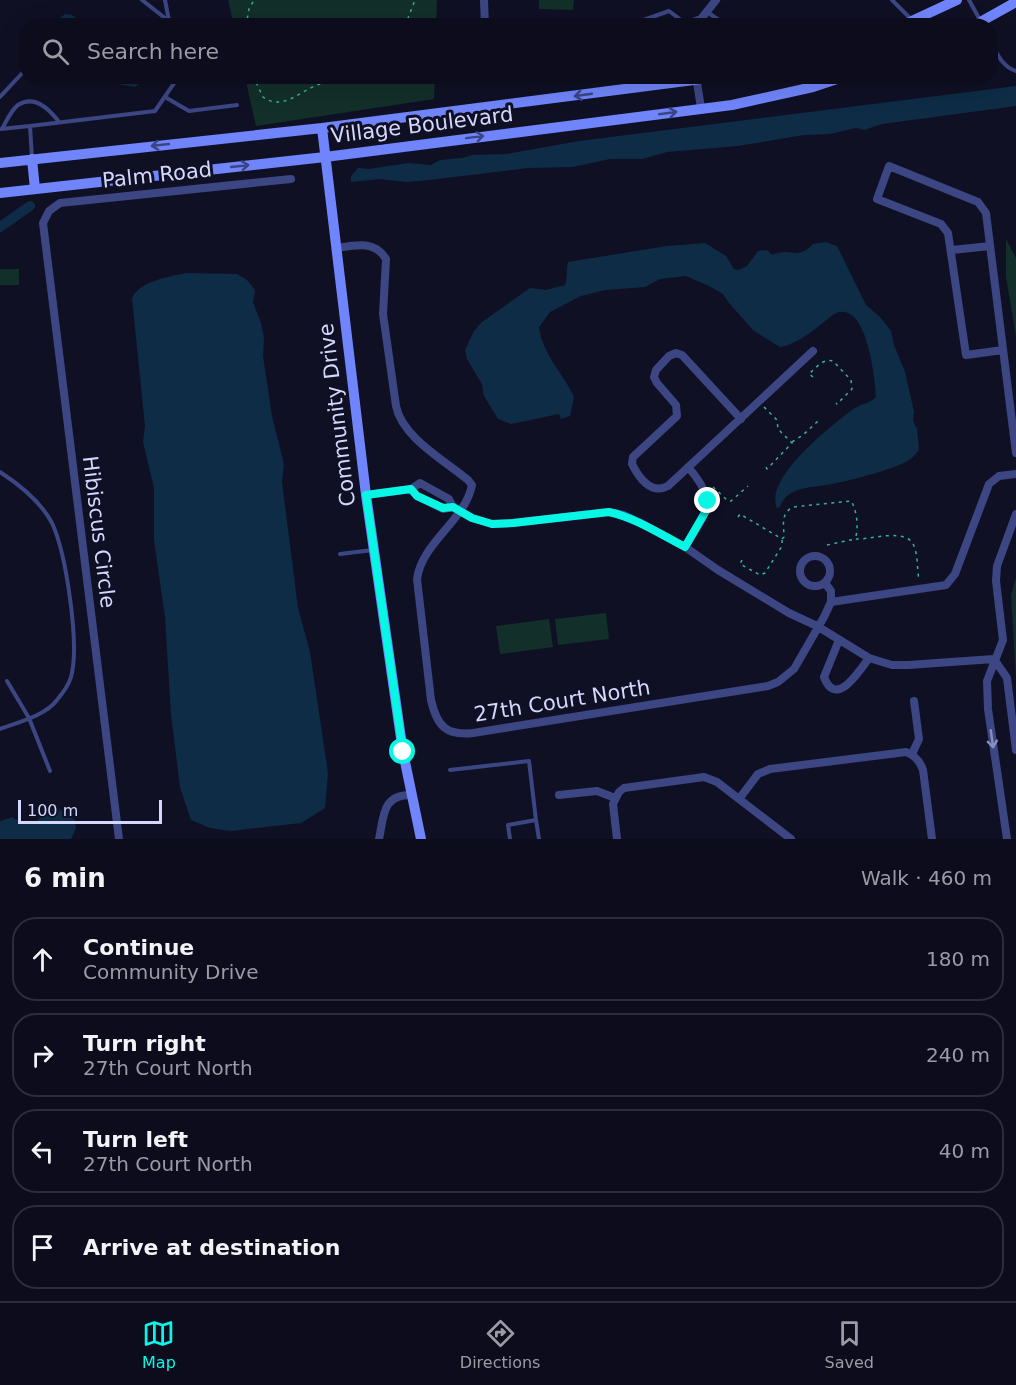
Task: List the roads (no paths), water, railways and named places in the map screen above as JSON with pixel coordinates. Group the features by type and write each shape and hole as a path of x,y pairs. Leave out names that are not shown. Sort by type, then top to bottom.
{"street":[{"path":"484,0 485,18"},
{"path":"702,18 716,0"},
{"path":"916,18 957,0"},
{"path":"989,18 1016,2"},
{"name":"Village Boulevard","path":"0,163 322,128 652,84"},
{"path":"698,84 700,108"},
{"name":"Village Boulevard","path":"0,193 325,157 700,108 763,99 822,84"},
{"name":"Community Drive","path":"322,128 373,550 403,752 421,839"},
{"path":"32,159 35,189"},
{"path":"1003,350 966,355 948,233 941,224 878,199 889,166 978,202 986,213 1016,453"},
{"name":"Palm Road","path":"44,229 45,217 49,211 60,204 291,178"},
{"name":"Hibiscus Circle","path":"44,229 119,839"},
{"name":"27th Court North","path":"337,248 364,244 383,253 386,259 383,314 397,414 408,432 472,485 470,492 421,561 417,579 434,712 444,728 453,732 473,733 768,686 778,682 794,669 831,602"},
{"path":"952,250 990,246"},
{"path":"741,419 682,355 676,353 669,356 656,370 654,377 676,405 677,416 633,457 632,464 648,486 662,489 668,486 741,419 813,351"},
{"path":"685,547 707,509 708,501 704,487 688,467"},
{"path":"825,583 831,591 831,602 939,587 952,580 989,484 999,477 1016,474"},
{"path":"366,495 411,489 420,483 449,499 457,508 472,518 492,524 609,512 624,515 685,547 789,613 817,626 868,658 892,665 920,665 994,658"},
{"path":"411,489 417,496 443,508 457,508"},
{"path":"1007,839 988,709 987,681 994,658 1001,647 1004,632 996,581 997,566 1016,514"},
{"path":"839,640 828,662 824,677 831,688 845,687 868,658"},
{"path":"994,658 1006,678 1016,750"},
{"path":"912,754 919,739 914,701"},
{"path":"739,799 758,774 770,769 906,752 912,754 923,770 932,839"},
{"path":"617,839 613,804 619,792 631,786 704,777 717,782 791,839"},
{"path":"559,795 597,791 615,798"},
{"path":"379,839 387,805 398,796 412,795"}],"lane":[{"path":"142,0 163,18"},
{"path":"165,0 169,18"},
{"path":"892,0 910,18"},
{"path":"969,0 976,18"},
{"path":"649,18 669,11 676,18"},
{"path":"706,12 715,18"},
{"path":"998,56 1013,71 1016,71"},
{"path":"0,97 18,78"},
{"path":"1,129 155,111 174,84"},
{"path":"165,97 189,111 237,105"},
{"path":"1,129 13,110 19,104 26,102 36,102 48,108 59,123"},
{"path":"30,126 32,159"},
{"path":"0,472 29,494 51,522 63,553 75,652 71,679 55,703 29,718 0,729"},
{"path":"340,554 373,550"},
{"path":"7,681 29,718 50,771"},
{"path":"450,770 528,760 539,839"},
{"path":"510,839 508,825 536,820"}],"water":[{"path":"65,14 76,18 60,18"},
{"path":"118,84 139,84 135,87"},
{"path":"1016,86 1016,106 882,124 864,130 856,128 830,134 804,135 738,146 667,152 642,159 610,159 572,167 528,168 406,182 380,179 351,182 351,176 358,168 369,169 408,163 431,165 440,160 473,155 507,154 579,141"},
{"path":"826,242 837,246 866,305 891,331 905,372 919,450 909,460 885,470 830,485 796,491 789,494 777,508 776,496 780,482 789,468 816,440 852,410 876,397 874,374 867,343 855,318 847,312 836,313 804,337 780,347 753,330 723,294 686,276 660,279 645,287 605,290 581,296 550,312 539,327 544,347 574,397 570,416 561,419 559,414 511,424 498,419 484,396 482,384 467,359 465,350 474,331 482,322 530,288 546,290 565,285 568,262 667,246 705,243 726,256 734,269 739,270 747,266 758,251 767,250 772,255 784,252 798,253 813,244"},
{"path":"185,273 237,274 247,280 255,290 253,302 264,338 263,356 272,416 284,464 282,482 298,608 310,652 328,773 325,808 301,823 230,831 210,828 191,820 180,787 171,714 165,617 154,540 154,488 143,442 145,426 132,298 148,283"},
{"path":"55,808 75,820 76,828 71,839 0,839 0,821 13,817 24,822 35,822 43,814"}],"waterway":[{"path":"0,227 30,206"}]}
